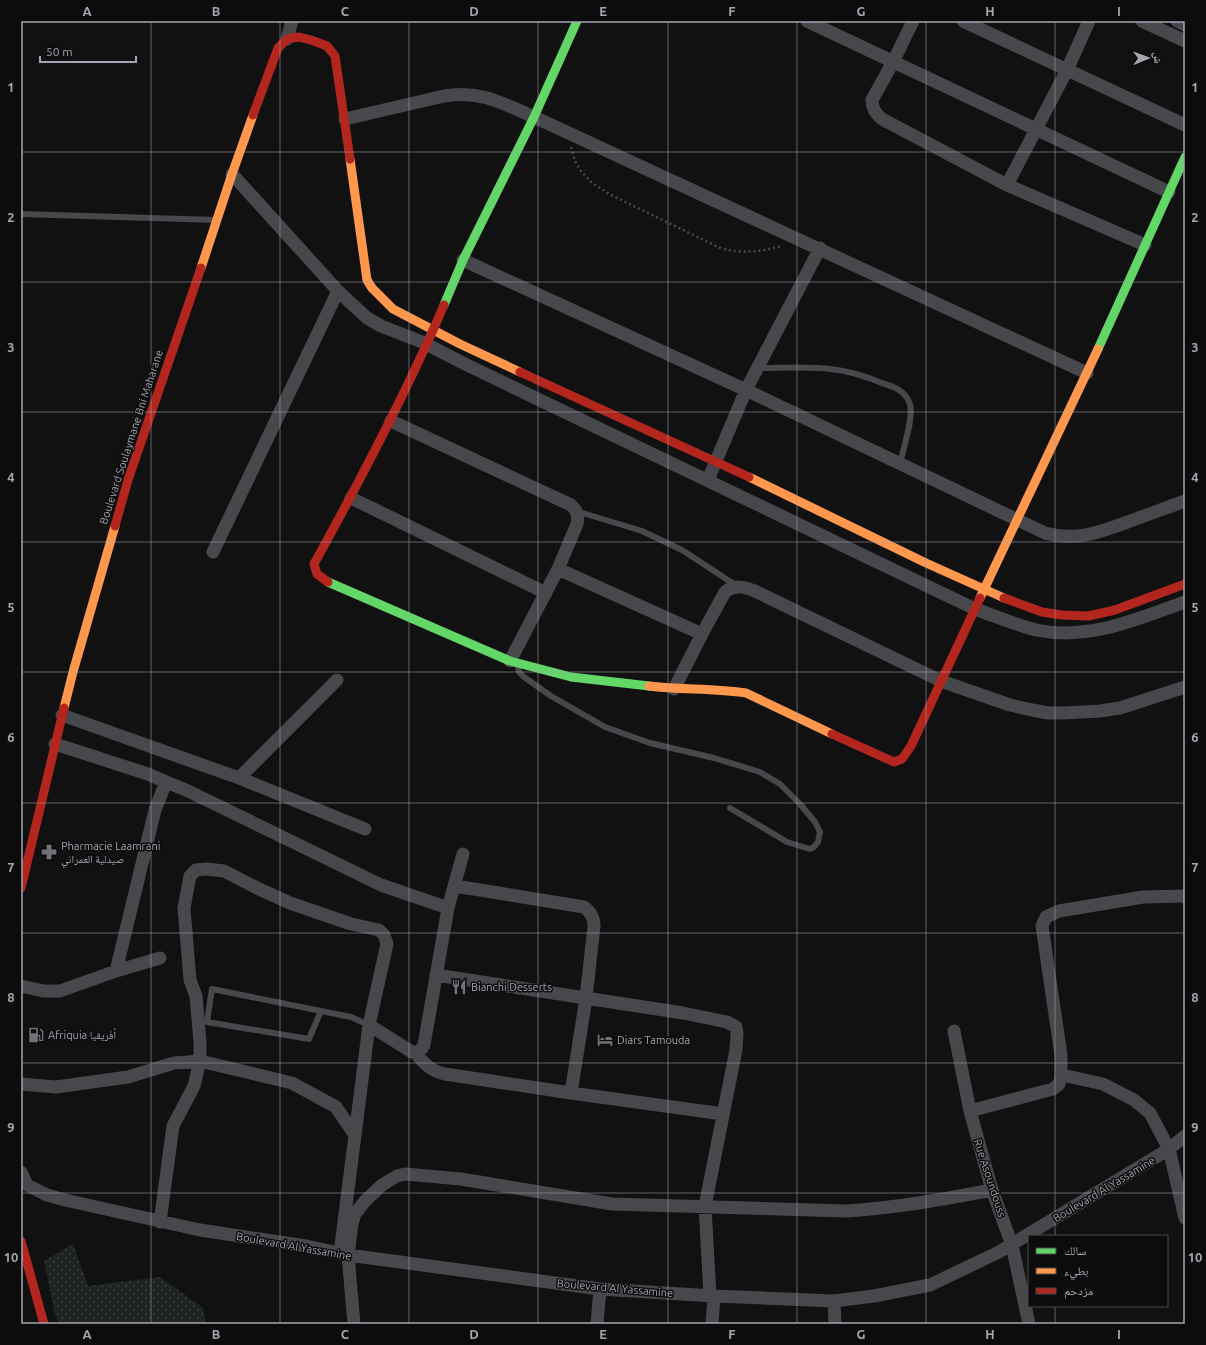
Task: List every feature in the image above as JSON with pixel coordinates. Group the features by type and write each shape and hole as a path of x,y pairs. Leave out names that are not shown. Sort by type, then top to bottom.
{"main road":[{"path":"578,21 534,117 463,260 432,329 427,345 391,421 351,498 314,564 316,574 331,584 515,662 571,677 674,689 734,691 746,693 894,762 902,758 911,746 1016,520 1087,373 1185,157"},
{"path":"287,39 299,37 327,46 333,51 337,60 367,280 378,296 393,309 460,344 716,462 926,563 984,590 1042,612 1062,615 1088,616 1114,610 1185,584"},
{"name":"Boulevard Soulaymane Bni Maharane","path":"21,888 72,672 128,480 218,220 232,174 278,48 287,39"},
{"path":"21,1241 44,1324"}],"street":[{"path":"287,39 292,21"},
{"path":"807,21 1169,192"},
{"path":"913,21 894,62 872,100 872,105 877,115 1007,185 1145,245"},
{"path":"963,21 1185,125"},
{"path":"1007,185 1067,70 1089,21"},
{"path":"1142,21 1185,41"},
{"path":"1177,21 1185,25"},
{"path":"345,119 456,94 470,94 486,97 534,117 820,248 1087,373"},
{"path":"232,174 338,291 366,318 427,345 975,609 1025,627 1065,633 1105,629 1185,602"},
{"path":"708,480 746,390 820,248"},
{"path":"463,260 746,390 1045,534 1081,536 1102,532 1185,501"},
{"path":"213,552 338,291"},
{"path":"391,421 571,505 576,511 578,518 577,524 515,662"},
{"path":"351,498 546,593"},
{"path":"558,569 702,634"},
{"path":"674,689 702,634 726,592 730,589 738,587 749,588 941,681 1010,705 1048,713 1100,711 1120,708 1185,687"},
{"path":"239,778 337,680"},
{"path":"62,715 239,778 365,829"},
{"path":"55,744 148,774 186,790 381,885 448,908"},
{"path":"116,971 155,810 166,782"},
{"path":"369,1025 412,1052 421,1050 424,1045 448,908 463,854"},
{"path":"160,1222 173,1126 194,1086 200,1061 196,996 190,980 184,908 190,876 196,870 206,869 224,871 290,903 351,924 379,930 384,935 387,944 369,1025 354,1135 344,1254 354,1324"},
{"path":"454,886 584,907 594,919 586,998 572,1094"},
{"path":"970,1111 1053,1089 1060,1082 1062,1075 1059,1036 1042,926 1046,917 1059,911 1143,897 1185,896"},
{"path":"21,986 43,991 60,991 116,971 160,958"},
{"path":"436,975 690,1014 727,1022 736,1027 736,1050 705,1206 712,1296 712,1324"},
{"name":"Rue Asoundouss","path":"954,1031 970,1111 992,1190 1012,1245 1029,1324"},
{"path":"415,1052 431,1069 445,1074 572,1094 723,1114"},
{"path":"21,1084 56,1087 128,1078 174,1063 200,1061 292,1083 336,1107 354,1135"},
{"path":"1062,1075 1103,1084 1134,1100 1150,1113 1170,1149 1185,1218"},
{"name":"Boulevard Al Yassamine","path":"1028,1235 1170,1149 1185,1136"},
{"name":"Boulevard Al Yassamine","path":"21,1172 27,1185 47,1195 160,1222 200,1230 306,1246 344,1254 600,1289 712,1296 834,1301 874,1296 930,1284 1012,1245 1028,1235"},
{"path":"344,1254 355,1214 365,1200 382,1185 397,1176 405,1174 416,1174 506,1186 612,1204 852,1211 912,1204 992,1190"},
{"path":"597,1324 600,1289"},
{"path":"834,1301 835,1324"}],"lane":[{"path":"21,214 218,220"},
{"path":"758,368 829,369 853,373 899,389 908,398 911,405 909,428 900,464"},
{"path":"576,511 642,531 682,550 738,587"},
{"path":"515,662 524,677 551,696 605,727 650,743 714,758 760,772 780,784 815,822 820,832 818,842 810,849 787,842 730,808"},
{"path":"321,1011 309,1039 207,1022 212,989 321,1011 351,1018 369,1025"}],"path":[{"path":"569,133 575,161 581,171 591,182 609,194 720,248 732,251 752,252 801,240"}],"shaded area":[{"path":"73,1244 88,1286 160,1277 203,1308 206,1324 59,1324 55,1314 44,1261"}],"traffic: fast":[{"path":"444,305 463,260 534,117 577,21"},
{"path":"1098,349 1185,157"},
{"path":"328,582 510,661 571,677 649,686"}],"traffic: slow":[{"path":"201,268 253,115"},
{"path":"350,159 367,280 372,288 393,309 460,344 520,372"},
{"path":"980,598 1098,349"},
{"path":"749,477 926,563 1004,598"},
{"path":"64,708 115,526"},
{"path":"649,686 722,690 746,693 832,734"}],"traffic: jam":[{"path":"253,115 278,48 287,39 299,37 327,46 335,56 350,159"},
{"path":"115,526 128,480 201,268"},
{"path":"328,582 317,574 314,564 382,436 444,305"},
{"path":"520,372 749,477"},
{"path":"1004,598 1042,612 1062,615 1088,616 1115,610 1185,584"},
{"path":"832,734 894,762 902,759 911,746 980,598"},
{"path":"21,888 64,708"},
{"path":"21,1241 44,1324"}],"place":[{"name":"Pharmacie Laamrani صيدلية العمراني","path":"49,852"},
{"name":"Bianchi Desserts","path":"459,987"},
{"name":"Afriquia أفريقيا","path":"36,1035"},
{"name":"Diars Tamouda","path":"605,1040"}]}
